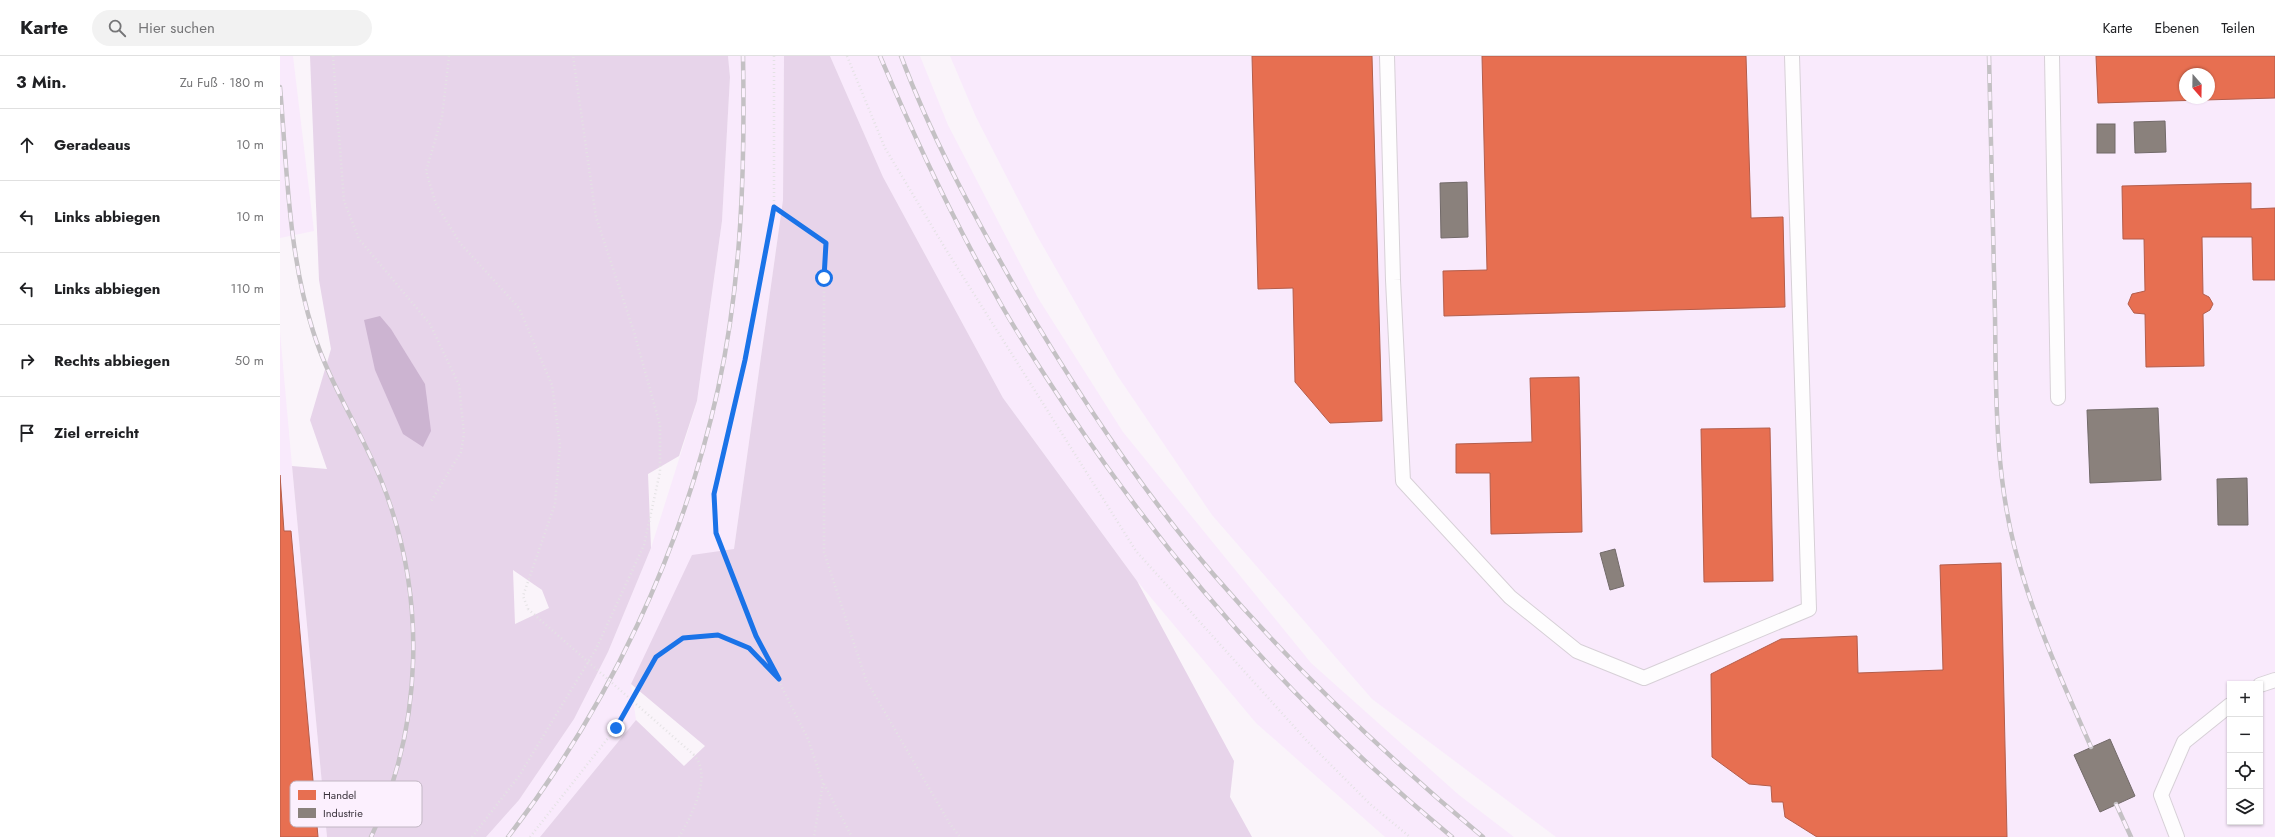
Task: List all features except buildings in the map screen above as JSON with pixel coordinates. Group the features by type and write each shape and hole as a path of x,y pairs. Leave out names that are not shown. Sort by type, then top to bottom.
{"lane":[{"path":"1387,56 1393,280 1403,481 1510,597 1577,651 1644,678 1809,608 1792,56"},
{"path":"2052,56 2058,398"},
{"path":"2263,684 2275,680"},
{"path":"2177,837 2162,795 2184,742 2227,707"}],"path":[{"path":"333,56 344,201 359,239 430,324 459,385 464,434 461,452 430,503"},
{"path":"449,56 442,117 426,171 436,204 460,243 519,308 552,385 553,392 560,445 555,504 523,596 528,609 699,760 702,774 699,797 679,837"},
{"path":"472,837 518,776 596,649 644,545 660,472 660,425 634,332 596,217 573,56"},
{"path":"774,56 774,207 745,360 714,494 716,533 756,636 808,739 823,783 852,837"},
{"path":"847,56 885,148 945,248 1136,551 1307,741 1370,804 1410,837"},
{"path":"774,207 826,243 824,278 824,552 866,680 950,824 960,837"},
{"path":"530,837 616,728 656,657 683,638 718,635 749,648 779,679"},
{"path":"814,837 823,783"}],"shaded area":[{"path":"280,56 293,56 314,231 280,238"},
{"path":"310,56 728,56 730,77 722,221 697,401 679,456 648,474 651,548 608,652 574,719 519,800 486,837 327,837 326,827 422,827 422,781 322,781 292,466 327,469 310,420 331,349 319,280","holes":["513,570 542,590 549,608 515,624"]},
{"path":"728,56 784,56 783,200 734,549 631,684 636,720 540,837 486,837 519,800 574,719 608,652 651,548 697,402 722,221 730,77"},
{"path":"784,56 830,56 883,177 1003,398 1137,581 1234,761 1230,797 1252,837 540,837 636,720 684,766 705,746 631,684 692,555 734,549 783,200"},
{"path":"830,56 920,56 948,125 1038,298 1123,432 1311,663 1459,795 1514,837 1385,837 1256,723 1137,581 1003,398 883,177"},
{"path":"950,56 2275,56 2275,837 1556,837 1372,699 1212,515 1117,375 1036,234 976,117"},
{"path":"380,316 391,329 425,384 431,431 423,447 403,434 375,370 364,320"},
{"path":"280,332 322,781 290,781 290,827 326,827 327,837 280,837"}],"railway":[{"path":"508,837 545,787 578,735 609,681 637,625 662,568 684,509 703,450 718,389 726,348 737,265 742,181 743,56"},
{"path":"880,56 935,179 981,269 1033,358 1112,474 1199,586 1246,640 1345,742 1398,791 1452,837"},
{"path":"901,56 912,85 938,143 981,227 1012,282 1034,320 1106,433 1158,506 1214,575 1277,645 1377,744 1483,837"},
{"path":"1989,56 1996,402 2003,488 2014,545 2021,571 2048,648 2091,747"},
{"path":"280,87 293,240 305,301 313,331 327,369 381,480 396,524 406,568 412,614 413,660 410,705 401,750 393,781"},
{"path":"2116,804 2131,837"},
{"path":"371,837 375,827"}],"route":[{"path":"616,728 656,657 683,638 718,635 749,648 779,679 756,636 740,590 716,533 714,494 745,360 774,207 826,243 824,278"}]}
